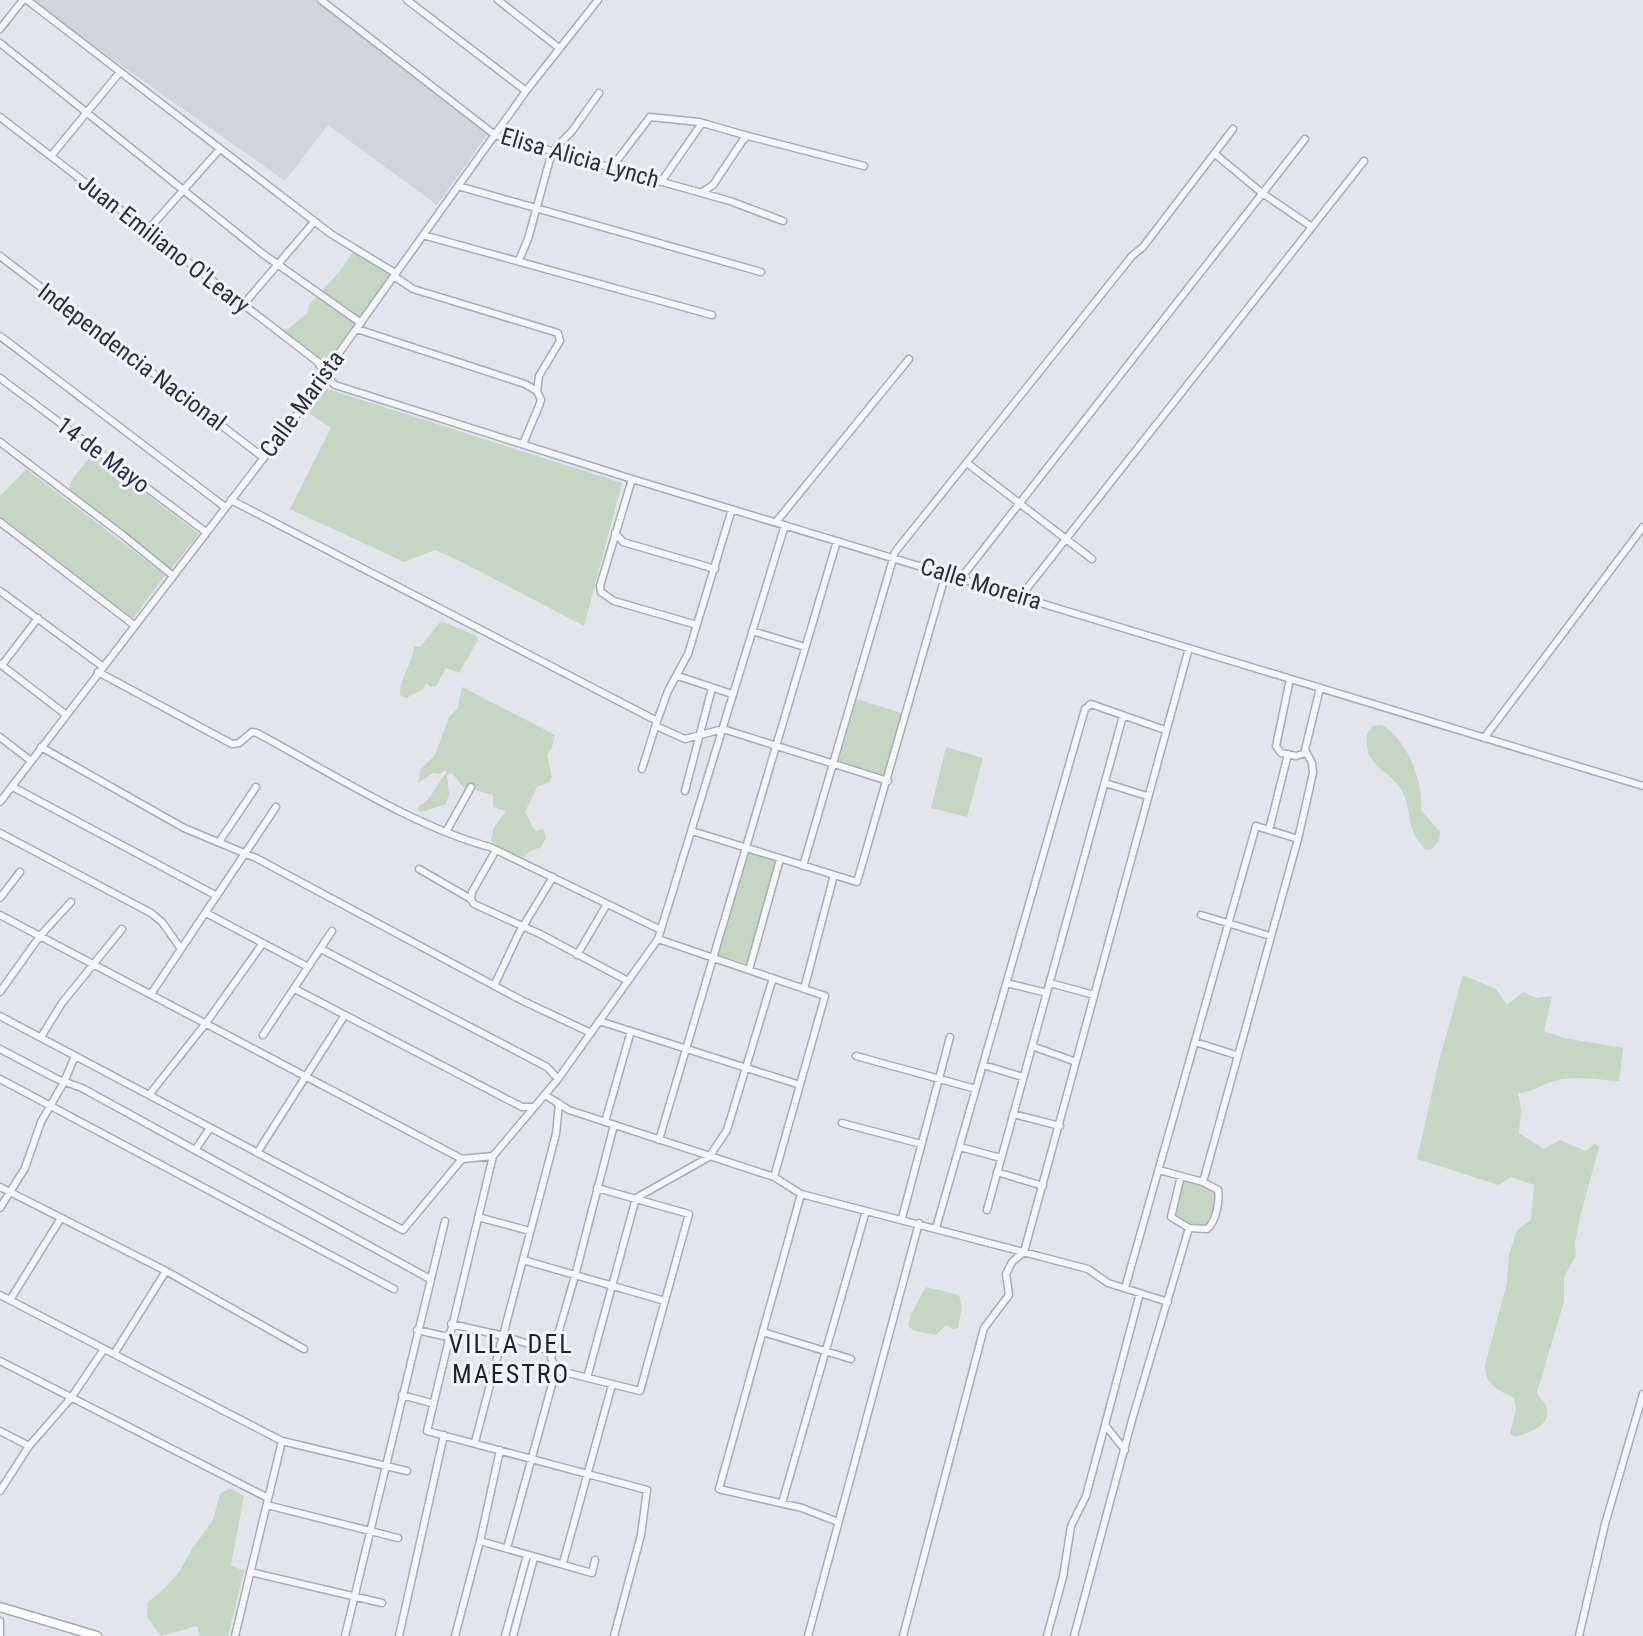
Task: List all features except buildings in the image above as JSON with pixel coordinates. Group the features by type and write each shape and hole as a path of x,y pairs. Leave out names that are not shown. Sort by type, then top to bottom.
{"main road":[{"path":"0,1607 97,1636"}],"street":[{"path":"0,29 25,0 314,222 413,289 558,333 560,341 539,376 537,391 541,400 523,444"},
{"name":"Elisa Alicia Lynch","path":"321,0 495,135 746,206 783,221"},
{"path":"407,0 526,91"},
{"path":"498,0 559,48"},
{"name":"Calle Marista","path":"0,802 312,395 526,91 597,0"},
{"path":"0,43 359,326 525,384 537,391"},
{"path":"51,156 120,72"},
{"path":"519,260 528,239 552,152 572,131 599,93"},
{"name":"Juan Emiliano O'Leary","path":"0,117 318,362 324,374"},
{"path":"612,167 650,117 702,123 864,166"},
{"path":"661,182 702,123"},
{"path":"803,866 893,557 1233,129"},
{"path":"701,193 713,185 748,136"},
{"path":"961,578 1305,139"},
{"path":"147,231 219,150"},
{"path":"1215,154 1262,193 1312,227"},
{"path":"1021,596 1364,161"},
{"path":"458,186 761,272"},
{"path":"243,305 314,222"},
{"path":"423,235 712,315"},
{"name":"Independencia Nacional","path":"0,256 264,458"},
{"path":"0,336 225,507"},
{"path":"776,522 909,359"},
{"name":"Calle Moreira","path":"324,374 335,385 361,395 1643,786"},
{"name":"14 de Mayo","path":"0,378 206,532"},
{"path":"0,442 172,575"},
{"path":"967,463 1092,559"},
{"path":"632,479 600,586 601,592 614,601 697,625"},
{"path":"231,500 685,739 723,729 888,781"},
{"path":"642,769 668,691 678,676 697,625 732,509"},
{"path":"1,525 134,625"},
{"path":"614,1636 641,1535 647,1490 427,1431 431,1403 493,1156 558,1079 658,939 785,525"},
{"path":"1484,738 1643,527"},
{"path":"615,533 623,542 715,569"},
{"path":"659,1140 837,541"},
{"path":"692,831 857,882 946,573"},
{"path":"0,591 100,669 232,744 239,743 252,732 257,733 464,841 496,850 661,930"},
{"path":"38,618 1,664 65,714"},
{"path":"752,631 805,647"},
{"path":"903,1636 984,1328 1009,1295 1006,1274 1012,1262 1024,1252 1189,648"},
{"path":"678,676 732,694"},
{"path":"1290,679 1276,746 1281,753 1296,756 1306,753"},
{"path":"685,791 712,688"},
{"path":"1203,1182 1298,839 1313,773 1305,750 1320,688"},
{"path":"936,1228 1085,709 1091,704 1165,730"},
{"path":"987,1210 1123,716"},
{"path":"0,737 31,761"},
{"path":"41,747 184,828 245,853 494,986 591,1033"},
{"path":"1269,830 1288,754"},
{"path":"1105,783 1147,796"},
{"path":"13,787 217,896"},
{"path":"219,842 256,787"},
{"path":"446,832 471,787"},
{"path":"151,994 276,807"},
{"path":"1125,1288 1256,826 1298,839"},
{"path":"0,833 151,913 162,922 181,949"},
{"path":"471,899 496,850"},
{"path":"749,970 780,859"},
{"path":"419,869 471,899 474,904 628,981"},
{"path":"0,898 20,872"},
{"path":"804,989 834,875"},
{"path":"494,986 522,927 553,877"},
{"path":"0,992 40,936 71,902"},
{"path":"577,955 607,904"},
{"path":"206,913 308,967"},
{"path":"0,915 462,1159 493,1156"},
{"path":"1201,915 1270,936"},
{"path":"41,1037 62,1003 122,929"},
{"path":"263,1035 332,931"},
{"path":"658,939 825,996 774,1177"},
{"path":"149,1095 263,943"},
{"path":"321,949 547,1067 558,1079"},
{"path":"587,1378 636,1198 709,1157 727,1130 773,978"},
{"path":"1006,983 1047,993"},
{"path":"1050,983 1094,995"},
{"path":"295,989 522,1107 534,1107"},
{"path":"257,1153 345,1015"},
{"path":"0,1016 403,1230 462,1159"},
{"path":"599,1021 800,1085"},
{"path":"605,1122 631,1031"},
{"path":"902,1218 950,1037"},
{"path":"1195,1042 1236,1055"},
{"path":"1032,1046 1076,1062"},
{"path":"0,1049 82,1088 430,1279"},
{"path":"0,1208 25,1168 41,1122 75,1056"},
{"path":"856,1056 976,1089"},
{"path":"983,1065 1023,1077"},
{"path":"0,1079 394,1289"},
{"path":"545,1095 569,1110 774,1177 801,1194 1088,1269 1108,1283 1168,1302"},
{"path":"475,1442 556,1134 559,1103"},
{"path":"1013,1114 1060,1126"},
{"path":"842,1123 921,1144"},
{"path":"507,1548 556,1370 551,1358 614,1125"},
{"path":"195,1150 210,1128"},
{"path":"960,1147 1001,1158"},
{"path":"1159,1170 1181,1176 1203,1182 1216,1188 1219,1194 1212,1225 1207,1229 1189,1228 1170,1214 1181,1176"},
{"path":"997,1172 1043,1186"},
{"path":"0,1187 166,1271 304,1349"},
{"path":"556,1370 640,1391 689,1214 597,1188"},
{"path":"801,1194 719,1489 782,1503 838,1522"},
{"path":"782,1503 866,1211"},
{"path":"478,1217 530,1231"},
{"path":"10,1300 61,1218"},
{"path":"345,1636 445,1221"},
{"path":"808,1636 919,1223"},
{"path":"1074,1636 1189,1228"},
{"path":"523,1260 665,1301"},
{"path":"114,1354 166,1271"},
{"path":"1047,1636 1063,1577 1071,1526 1086,1496 1140,1293"},
{"path":"0,1295 282,1441 407,1471"},
{"path":"451,1324 504,1336 553,1352"},
{"path":"417,1330 448,1337"},
{"path":"763,1332 851,1359"},
{"path":"0,1491 29,1446 71,1398 104,1349"},
{"path":"0,1361 267,1501 398,1538"},
{"path":"563,1563 612,1385"},
{"path":"1579,1636 1605,1524 1643,1394"},
{"path":"402,1395 431,1403"},
{"path":"1105,1425 1125,1450"},
{"path":"0,1431 29,1446"},
{"path":"399,1636 444,1435"},
{"path":"235,1636 282,1441"},
{"path":"455,1636 500,1450"},
{"path":"480,1541 592,1573 595,1560"},
{"path":"505,1636 530,1556"},
{"path":"513,1636 530,1556"},
{"path":"250,1572 382,1603"},
{"path":"0,1621 0,1635"}],"shaded area":[{"path":"29,0 321,0 491,129 437,205 328,125 285,181"}],"green space":[{"path":"356,248 394,273 325,364 282,332 308,313 308,306"},
{"path":"321,387 622,483 584,626 435,550 404,562 290,509 331,428 301,408"},
{"path":"93,453 199,534 171,569 68,490"},
{"path":"26,469 165,575 132,620 0,520 0,496"},
{"path":"441,621 475,635 478,640 459,673 446,668 436,686 426,683 423,690 406,698 400,695 414,646 420,647"},
{"path":"462,687 555,735 547,755 552,777 549,782 537,787 525,812 535,831 543,829 546,838 541,847 524,857 500,850 491,840 494,827 506,811 493,807 493,795 477,791 474,784 464,788 452,773 447,775 449,794 446,804 421,812 418,810 418,806 427,800 447,773 446,770 440,774 433,773 418,783 420,770 435,755 449,717 458,708"},
{"path":"857,699 904,714 886,778 838,762"},
{"path":"1382,725 1406,751 1417,775 1421,810 1440,832 1439,841 1432,849 1426,850 1414,834 1406,799 1397,783 1369,754 1367,734 1373,726"},
{"path":"946,747 983,758 967,817 931,808"},
{"path":"749,853 776,861 747,964 718,955"},
{"path":"1463,975 1496,989 1507,1005 1523,992 1536,998 1552,996 1544,1031 1564,1038 1623,1048 1619,1081 1562,1079 1518,1093 1521,1109 1519,1133 1544,1149 1560,1140 1586,1151 1595,1143 1599,1147 1580,1217 1576,1255 1564,1277 1564,1302 1537,1392 1547,1415 1542,1425 1514,1437 1510,1433 1516,1410 1514,1398 1490,1382 1485,1365 1507,1283 1509,1254 1517,1230 1531,1220 1534,1185 1511,1177 1499,1185 1417,1159 1439,1061"},
{"path":"1187,1180 1216,1190 1214,1212 1207,1224 1193,1225 1174,1216 1181,1184"},
{"path":"926,1287 959,1295 962,1307 958,1328 952,1329 946,1325 936,1335 914,1331 908,1326"},
{"path":"230,1488 244,1496 231,1565 244,1571 228,1636 200,1636 197,1626 161,1636 147,1617 148,1602 180,1571 213,1520 220,1494"}],"district":[{"name":"VILLA DEL MAESTRO","path":"511,1359"}]}
